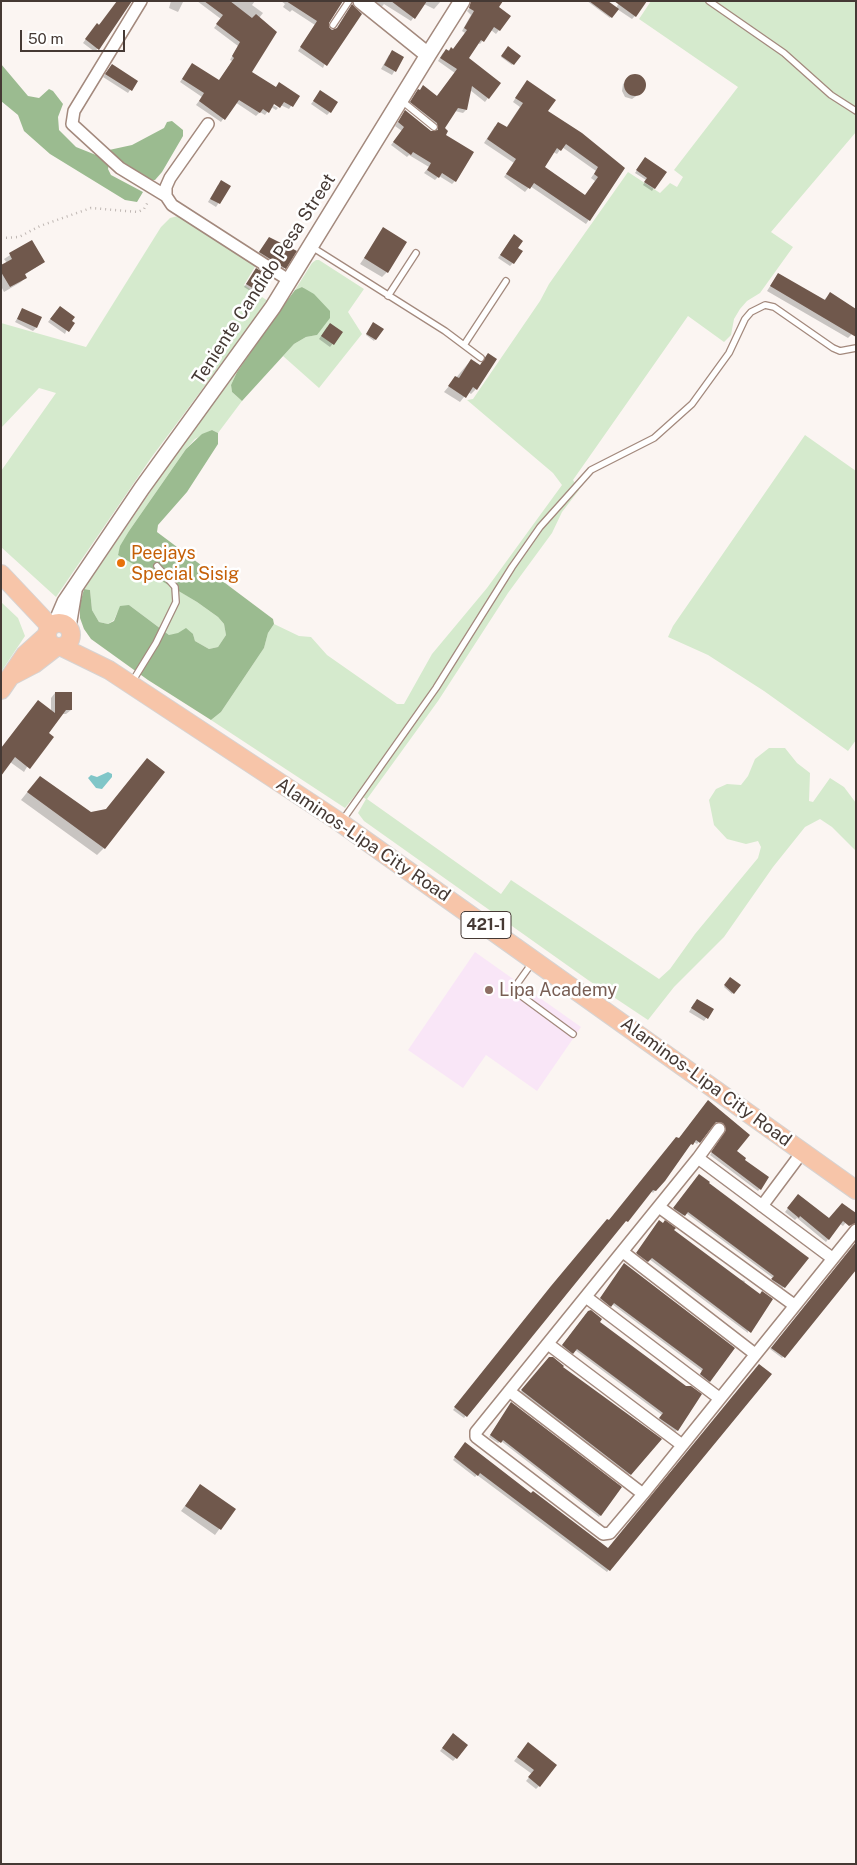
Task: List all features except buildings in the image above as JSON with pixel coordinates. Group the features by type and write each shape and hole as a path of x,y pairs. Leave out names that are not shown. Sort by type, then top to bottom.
{"main road":[{"name":"Alaminos-Lipa City Road","path":"1,574 58,634 341,823 856,1190"},
{"path":"6,683 25,655 58,634"}],"street":[{"path":"141,1 74,111 72,124 120,168 166,196 172,205 290,281"},
{"path":"360,1 428,55"},
{"name":"Teniente Candido Pesa Street","path":"58,634 75,589 142,488 206,403 290,281 462,1"},
{"path":"166,196 166,187 170,178 208,124"},
{"path":"719,1130 659,1207 476,1432 476,1437 602,1534 610,1533 643,1494 856,1230"},
{"path":"762,1206 803,1151"},
{"path":"698,1158 832,1258"},
{"path":"659,1207 794,1305"},
{"path":"622,1252 755,1354"},
{"path":"586,1297 719,1398"},
{"path":"548,1344 682,1445"},
{"path":"509,1391 643,1494"}],"lane":[{"path":"333,24 349,1"},
{"path":"709,1 776,47 827,92 856,111"},
{"path":"402,101 434,127"},
{"path":"312,247 482,358"},
{"path":"388,296 416,253"},
{"path":"464,345 506,281"},
{"path":"341,823 436,688 512,567 540,528 590,470 654,438 692,404 729,353 745,319 751,312 765,305 774,307 833,348 840,351 856,348"},
{"path":"131,684 156,643 176,602 175,587 172,581 157,566"},
{"path":"534,959 517,984 516,992 573,1034"}],"path":[{"path":"1,238 19,237 40,226 91,208 109,208 132,213 138,212 144,209 155,190"}],"shaded area":[{"name":"Lipa Academy","path":"475,952 581,1027 537,1091 486,1055 463,1088 408,1050"}],"green space":[{"path":"651,1 856,1 856,132 771,232 793,247 760,293 747,301 740,309 734,319 731,335 724,342 688,316 573,480 579,490 562,512 552,533 508,593 438,701 367,799 501,894 511,880 659,979 670,969 695,934 758,858 761,847 758,841 746,844 727,839 714,825 709,800 716,789 727,784 741,785 748,776 755,759 769,748 785,748 797,763 810,773 809,801 813,802 830,778 844,787 856,803 856,851 832,827 820,819 805,827 773,867 724,937 674,987 648,1020 588,980 364,821 358,813 366,799 357,793 345,808 211,720 221,712 264,648 268,633 274,624 299,636 311,637 327,655 397,704 404,704 432,654 487,588 562,485 553,473 467,400 473,399 540,301 549,284 628,172 660,193 670,183 677,187 683,177 674,170 738,87 639,19"},
{"path":"1,64 28,96 39,98 49,89 53,91 63,104 58,117 59,130 76,147 96,155 132,145 164,128 167,122 172,121 183,130 183,136 162,172 155,180 150,180 132,170 121,160 114,160 109,164 108,169 111,175 143,192 137,202 125,200 50,154 24,131 18,115 1,101"},
{"path":"178,216 256,265 244,285 268,301 151,458 56,597 1,547 1,471 56,393 39,388 1,428 1,323 86,347 161,227 170,218"},
{"path":"319,260 364,289 348,312 362,334 319,388 283,356 294,344 306,337 317,335 303,287 295,290 312,263"},
{"path":"302,287 314,294 330,311 330,318 317,335 306,337 294,344 242,401 232,392 231,385 237,372 295,290"},
{"path":"237,372 231,385 232,392 242,401 218,433 212,430 195,439 186,449 129,531 118,554 218,617 224,624 226,635 218,647 209,649 195,641 193,634 169,635 129,605 117,613 114,620 108,624 99,622 92,610 90,590 84,589 189,435"},
{"path":"212,430 218,433 218,444 187,492 158,525 157,532 273,619 274,624 268,633 264,648 221,712 211,720 148,680 91,639 84,629 80,618 80,604 84,589 90,590 92,610 99,622 108,624 114,621 120,606 129,605 169,635 178,633 186,628 193,634 195,641 209,649 218,647 226,635 224,624 218,617 197,602 118,555 120,546 129,531 186,449 202,434"},
{"path":"805,435 856,471 856,740 848,751 764,691 708,655 668,637 673,626"},
{"path":"1,602 18,618 25,636 1,672"}],"water":[{"path":"108,772 112,774 112,777 102,789 96,788 88,778 91,775 97,777"}],"place":[{"name":"Peejays Special Sisig","path":"121,563"},
{"name":"Lipa Academy","path":"489,990"}]}
